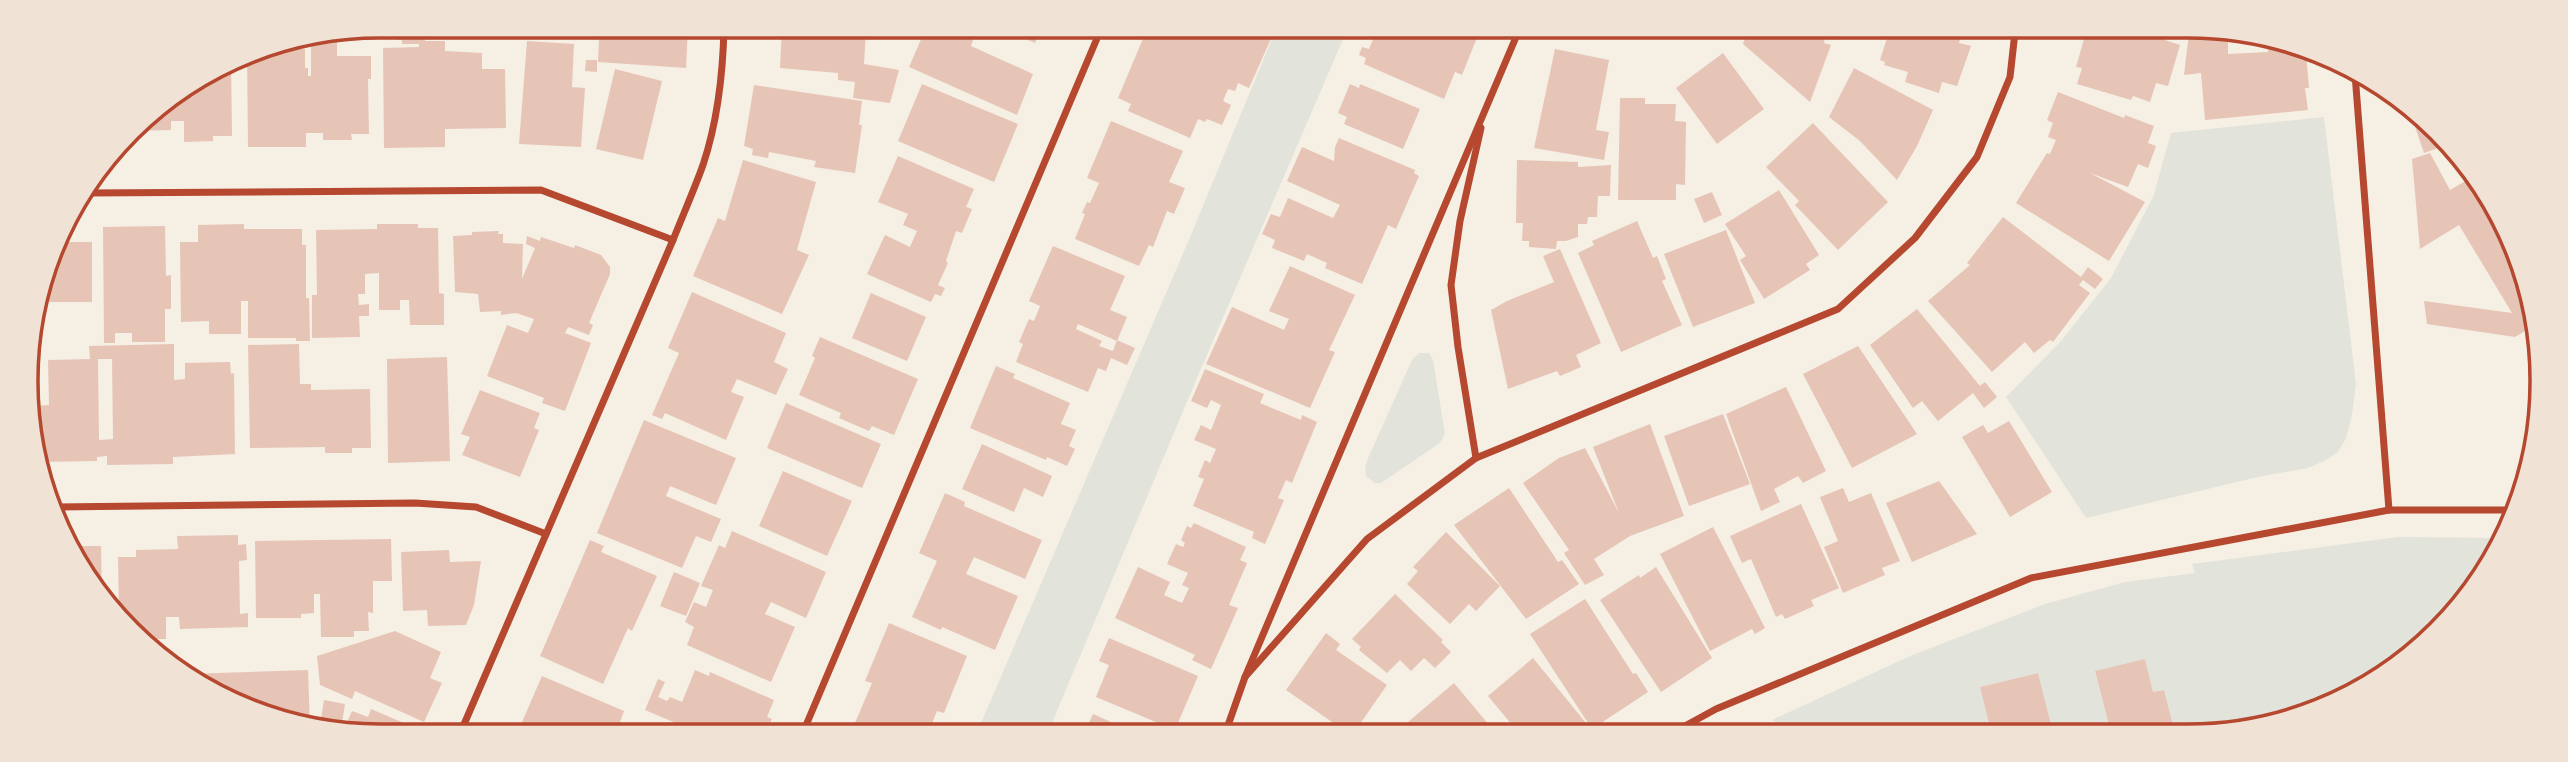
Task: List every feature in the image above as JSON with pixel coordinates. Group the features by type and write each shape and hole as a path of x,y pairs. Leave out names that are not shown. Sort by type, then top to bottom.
{"street":[{"path":"464,724 673,240 703,164 715,121 723,73 724,38"},
{"path":"807,724 1097,38"},
{"path":"1228,724 1245,677 1516,38"},
{"path":"1245,677 1367,539 1476,458 1838,309 1915,238 1977,157 2010,78 2014,38"},
{"path":"2356,83 2389,510"},
{"path":"1476,458 1451,285 1460,221 1486,109"},
{"path":"95,193 541,190 673,240"},
{"path":"63,506 415,503 476,507 546,534"},
{"path":"1689,724 1716,709 2031,578 2389,510 2504,510"}],"shaded area":[{"path":"1272,38 1344,38 1052,724 981,724 1188,242"},
{"path":"2324,117 2356,384 2346,438 2338,452 2308,468 2258,477 2086,518 2006,397 2061,341 2111,278 2153,197 2171,133"},
{"path":"1419,353 1429,353 1433,360 1445,434 1440,443 1381,483 1375,483 1366,476 1365,467 1412,360"},
{"path":"2398,537 2491,538 2472,571 2445,607 2396,653 2338,688 2276,712 2232,721 2173,724 2164,690 2153,692 2145,660 2095,672 2109,724 2051,724 2038,673 1980,687 1989,724 1780,724 1772,720 1910,656 2045,604 2125,582 2195,573 2192,564"}],"building":[{"path":"425,38 425,41 445,41 445,51 482,53 482,69 505,69 506,128 445,129 445,147 384,148 383,48 419,47 419,44 402,44 402,40 397,40"},
{"path":"599,38 687,38 686,68 598,62"},
{"path":"782,38 866,38 864,64 899,70 890,103 853,98 855,82 838,80 838,73 780,68"},
{"path":"922,38 968,38 973,40 971,46 1033,74 1017,115 909,67"},
{"path":"1023,38 1037,38 1035,43"},
{"path":"1143,38 1271,38 1249,88 1238,83 1235,91 1228,89 1223,101 1231,105 1222,125 1207,119 1205,122 1198,119 1190,138 1128,111 1131,104 1118,98"},
{"path":"1374,38 1477,38 1462,75 1455,72 1444,99 1364,64 1366,58 1359,55 1362,47 1369,49"},
{"path":"1745,38 1825,38 1824,43 1831,45 1810,102 1743,44"},
{"path":"1887,38 1960,38 1959,43 1971,46 1957,86 1942,82 1939,93 1905,82 1908,72 1884,65 1885,62 1880,60"},
{"path":"2084,38 2159,38 2180,45 2168,86 2156,83 2150,102 2133,96 2131,100 2077,84 2082,68 2076,67"},
{"path":"2188,38 2228,41 2228,54 2268,52 2268,48 2297,57 2307,61 2309,88 2305,88 2308,110 2205,120 2201,73 2184,75"},
{"path":"337,41 337,56 371,56 371,79 368,79 369,134 351,134 352,140 323,140 323,133 306,133 306,147 248,147 247,66 292,50 305,49 305,68 308,68 308,76 311,76 311,46"},
{"path":"527,41 574,44 572,87 585,88 581,147 519,144"},
{"path":"1555,49 1609,60 1596,130 1609,132 1604,160 1534,148"},
{"path":"1723,53 1764,109 1717,144 1676,88"},
{"path":"586,60 597,60 597,72 585,71"},
{"path":"1854,68 1933,110 1917,146 1897,180 1860,141 1829,117"},
{"path":"615,69 662,81 643,160 596,149"},
{"path":"231,73 232,136 213,136 213,141 184,142 184,121 171,121 171,130 147,131 191,96"},
{"path":"922,84 1018,124 994,182 898,141"},
{"path":"1350,84 1359,88 1360,84 1420,109 1403,149 1344,124 1347,117 1338,113"},
{"path":"754,85 862,101 859,125 862,125 855,173 814,167 816,161 769,152 768,158 752,155 753,149 744,146"},
{"path":"2058,92 2124,118 2125,115 2154,126 2148,143 2156,146 2148,168 2138,164 2128,187 2090,173 2145,202 2109,261 2016,203 2047,153 2050,154 2056,140 2048,137 2053,123 2047,120"},
{"path":"1620,98 1645,98 1645,104 1676,104 1675,121 1686,122 1685,185 1676,184 1676,200 1618,200"},
{"path":"1111,121 1183,151 1169,182 1185,188 1174,214 1167,211 1153,247 1149,245 1139,266 1075,239 1085,214 1082,213 1099,183 1087,178"},
{"path":"1813,123 1888,202 1838,250 1795,205 1799,201 1766,167"},
{"path":"2414,124 2438,148 2424,153"},
{"path":"1339,138 1415,170 1414,173 1419,176 1396,229 1388,225 1362,284 1325,268 1327,263 1307,254 1304,261 1272,248 1275,240 1262,234 1271,214 1280,217 1288,198 1333,218 1340,205 1287,181 1302,147 1334,161"},
{"path":"2430,153 2450,190 2465,181 2472,191 2503,250 2518,292 2526,330 2515,337 2427,324 2424,301 2512,313 2459,225 2420,249 2412,159"},
{"path":"898,156 974,189 966,207 972,209 962,233 956,231 946,261 948,263 938,285 945,288 941,296 935,294 931,302 867,274 885,235 910,247 917,231 903,225 908,214 878,202"},
{"path":"743,160 816,182 797,250 809,255 782,314 693,276 718,218 725,221"},
{"path":"1517,160 1578,162 1578,167 1611,165 1610,196 1598,196 1597,217 1588,217 1587,224 1578,224 1578,237 1557,241 1556,249 1529,247 1529,241 1522,241 1523,223 1516,223"},
{"path":"1779,190 1819,255 1806,264 1810,270 1764,299 1740,260 1746,256 1725,224"},
{"path":"1712,192 1722,215 1704,223 1694,199"},
{"path":"2003,217 2081,277 2088,267 2103,279 2095,289 2083,280 2079,285 2090,293 2053,342 2050,340 2034,353 2025,342 1992,372 1928,301 1970,265 1967,263"},
{"path":"1637,221 1653,258 1657,256 1666,279 1662,281 1682,325 1621,352 1578,253 1594,245 1592,241"},
{"path":"244,224 244,229 302,229 302,245 306,245 306,298 309,298 310,341 296,341 296,338 248,338 248,301 241,301 241,334 209,334 209,321 181,322 180,242 198,242 198,225"},
{"path":"377,224 418,224 418,228 438,228 439,293 444,294 444,325 410,325 409,300 400,300 400,310 379,310 379,273 365,274 365,294 358,294 359,305 369,304 369,316 359,316 360,337 312,338 312,295 317,295 316,230 377,229"},
{"path":"165,226 166,276 171,275 171,309 165,309 165,342 132,342 132,333 115,333 115,343 104,343 103,227"},
{"path":"1726,230 1755,303 1693,327 1664,254"},
{"path":"499,231 498,234 503,234 503,243 523,244 522,279 535,248 526,244 527,236 540,241 541,237 574,248 575,245 601,255 610,267 610,274 589,323 593,325 589,335 568,327 565,333 591,343 565,411 542,403 544,398 487,376 507,325 528,333 534,319 516,313 501,315 501,311 480,312 478,294 455,292 453,236"},
{"path":"69,242 92,242 92,302 48,302"},
{"path":"1053,246 1125,276 1110,310 1127,317 1117,340 1135,348 1127,365 1111,358 1106,371 1098,368 1088,392 1016,362 1023,344 1019,342 1029,319 1034,321 1040,306 1029,301","holes":["1078,324 1117,341 1113,351 1099,346 1102,341 1076,329"]},
{"path":"1560,249 1601,343 1576,355 1581,367 1560,376 1557,371 1508,389 1491,310 1554,282 1543,256"},
{"path":"1290,266 1355,295 1329,350 1335,352 1310,408 1206,364 1232,307 1284,330 1289,319 1269,311"},
{"path":"692,292 786,333 774,362 788,369 776,395 737,379 731,392 744,397 726,440 665,413 662,419 652,415 679,353 668,348"},
{"path":"871,293 926,317 907,361 852,338"},
{"path":"1917,309 1980,386 1985,382 1997,397 1984,408 1973,393 1938,421 1922,401 1913,408 1870,345"},
{"path":"820,337 918,379 894,435 872,426 869,431 839,418 841,413 799,395 815,358 812,356"},
{"path":"174,344 174,380 185,379 185,363 230,362 231,374 234,373 235,454 173,457 173,464 107,465 107,456 97,457 97,461 48,462 39,406 49,405 48,360 90,359 89,346","holes":["98,359 112,359 113,439 99,440"]},
{"path":"299,344 300,384 311,384 311,390 370,389 371,448 352,448 352,453 325,453 325,447 250,448 248,345"},
{"path":"1858,346 1917,434 1852,468 1803,374"},
{"path":"447,357 450,461 388,463 387,359"},
{"path":"996,366 1015,374 1013,378 1070,403 1061,424 1076,430 1069,446 1075,449 1067,466 970,428"},
{"path":"1205,369 1264,394 1260,403 1301,420 1302,415 1317,422 1292,483 1286,480 1278,498 1284,500 1265,544 1252,538 1254,532 1193,506 1204,479 1198,477 1205,460 1210,463 1216,449 1194,440 1201,425 1211,430 1221,405 1211,400 1207,408 1191,401"},
{"path":"1786,387 1826,471 1803,483 1798,476 1774,489 1780,502 1761,511 1726,414"},
{"path":"480,390 540,413 534,428 539,430 520,477 462,455 470,437 461,434"},
{"path":"786,403 881,444 862,488 767,448"},
{"path":"1723,414 1750,484 1689,506 1664,436"},
{"path":"644,420 736,458 716,505 670,486 666,496 721,519 711,542 696,536 682,568 597,533"},
{"path":"2009,421 2052,492 2010,517 1962,437 1983,425 1988,433"},
{"path":"1650,424 1684,516 1630,536 1594,559 1604,575 1585,585 1564,553 1569,550 1523,483 1559,458 1585,448 1619,513 1593,447"},
{"path":"982,444 1052,476 1043,497 1024,488 1014,512 962,489"},
{"path":"783,471 852,501 827,556 759,526"},
{"path":"1939,481 1977,534 1912,562 1886,503"},
{"path":"1509,488 1558,562 1562,560 1579,584 1526,619 1454,525"},
{"path":"1843,488 1849,502 1871,493 1900,561 1882,568 1885,575 1843,593 1824,547 1838,541 1820,497"},
{"path":"945,493 965,502 964,506 1042,540 1025,579 974,557 966,574 1018,596 995,650 912,617 937,561 919,553"},
{"path":"1801,504 1839,588 1811,600 1814,606 1785,619 1782,614 1776,617 1751,559 1742,563 1730,536"},
{"path":"1194,523 1246,547 1240,560 1247,563 1229,605 1238,608 1211,669 1192,660 1195,655 1115,618 1138,567 1170,582 1164,595 1182,603 1189,588 1182,585 1188,573 1167,564 1176,544 1183,547 1185,543 1181,540 1187,526 1191,528"},
{"path":"1713,527 1765,628 1755,634 1752,629 1710,651 1660,554"},
{"path":"732,531 826,572 806,618 771,602 765,614 795,627 771,682 687,645 694,627 685,622 694,602 706,607 713,590 701,586 719,545 725,548"},
{"path":"1446,532 1500,586 1476,611 1469,604 1450,624 1407,584 1418,571 1413,567"},
{"path":"238,535 238,545 246,544 247,560 239,561 240,614 248,613 248,627 180,629 179,617 166,617 166,639 155,639 119,602 118,557 136,557 136,550 178,549 177,536"},
{"path":"391,539 392,581 373,581 373,613 368,612 369,631 354,631 354,637 321,637 320,594 314,594 314,613 301,614 301,618 256,618 255,541"},
{"path":"590,540 604,546 601,552 657,576 632,631 628,628 603,684 540,656"},
{"path":"81,546 101,546 102,579"},
{"path":"449,550 450,562 481,561 474,605 466,625 428,626 427,610 403,611 401,552"},
{"path":"1656,567 1712,658 1661,692 1600,600"},
{"path":"674,572 700,583 686,616 660,606"},
{"path":"1395,594 1443,640 1441,642 1451,652 1435,668 1424,658 1411,671 1400,660 1387,673 1359,650 1361,647 1352,639"},
{"path":"1585,599 1633,674 1636,673 1648,692 1600,724 1589,724 1530,634"},
{"path":"889,623 967,656 944,713 937,711 932,724 855,724 872,683 865,681"},
{"path":"395,631 441,652 430,678 442,683 424,722 355,691 352,699 320,685 317,656"},
{"path":"1326,633 1340,644 1336,650 1387,685 1360,724 1335,724 1286,690"},
{"path":"1109,638 1198,676 1178,724 1161,724 1096,697 1109,665 1099,661"},
{"path":"1533,658 1586,723 1511,724 1488,696"},
{"path":"2145,659 2153,692 2164,690 2173,724 2109,724 2095,671"},
{"path":"308,670 310,716 250,697 203,674"},
{"path":"695,670 709,676 710,672 774,700 767,717 772,719 770,724 678,724 645,710 658,679 665,682 658,697 667,701 670,697 682,702"},
{"path":"2038,673 2051,724 1989,724 1980,687"},
{"path":"542,676 624,711 619,724 521,724"},
{"path":"1454,683 1488,724 1410,724 1408,722"},
{"path":"324,700 345,704 342,722 321,718"},
{"path":"371,709 406,724 347,722 352,711 368,717"},
{"path":"1093,714 1115,724 1088,724"}]}
